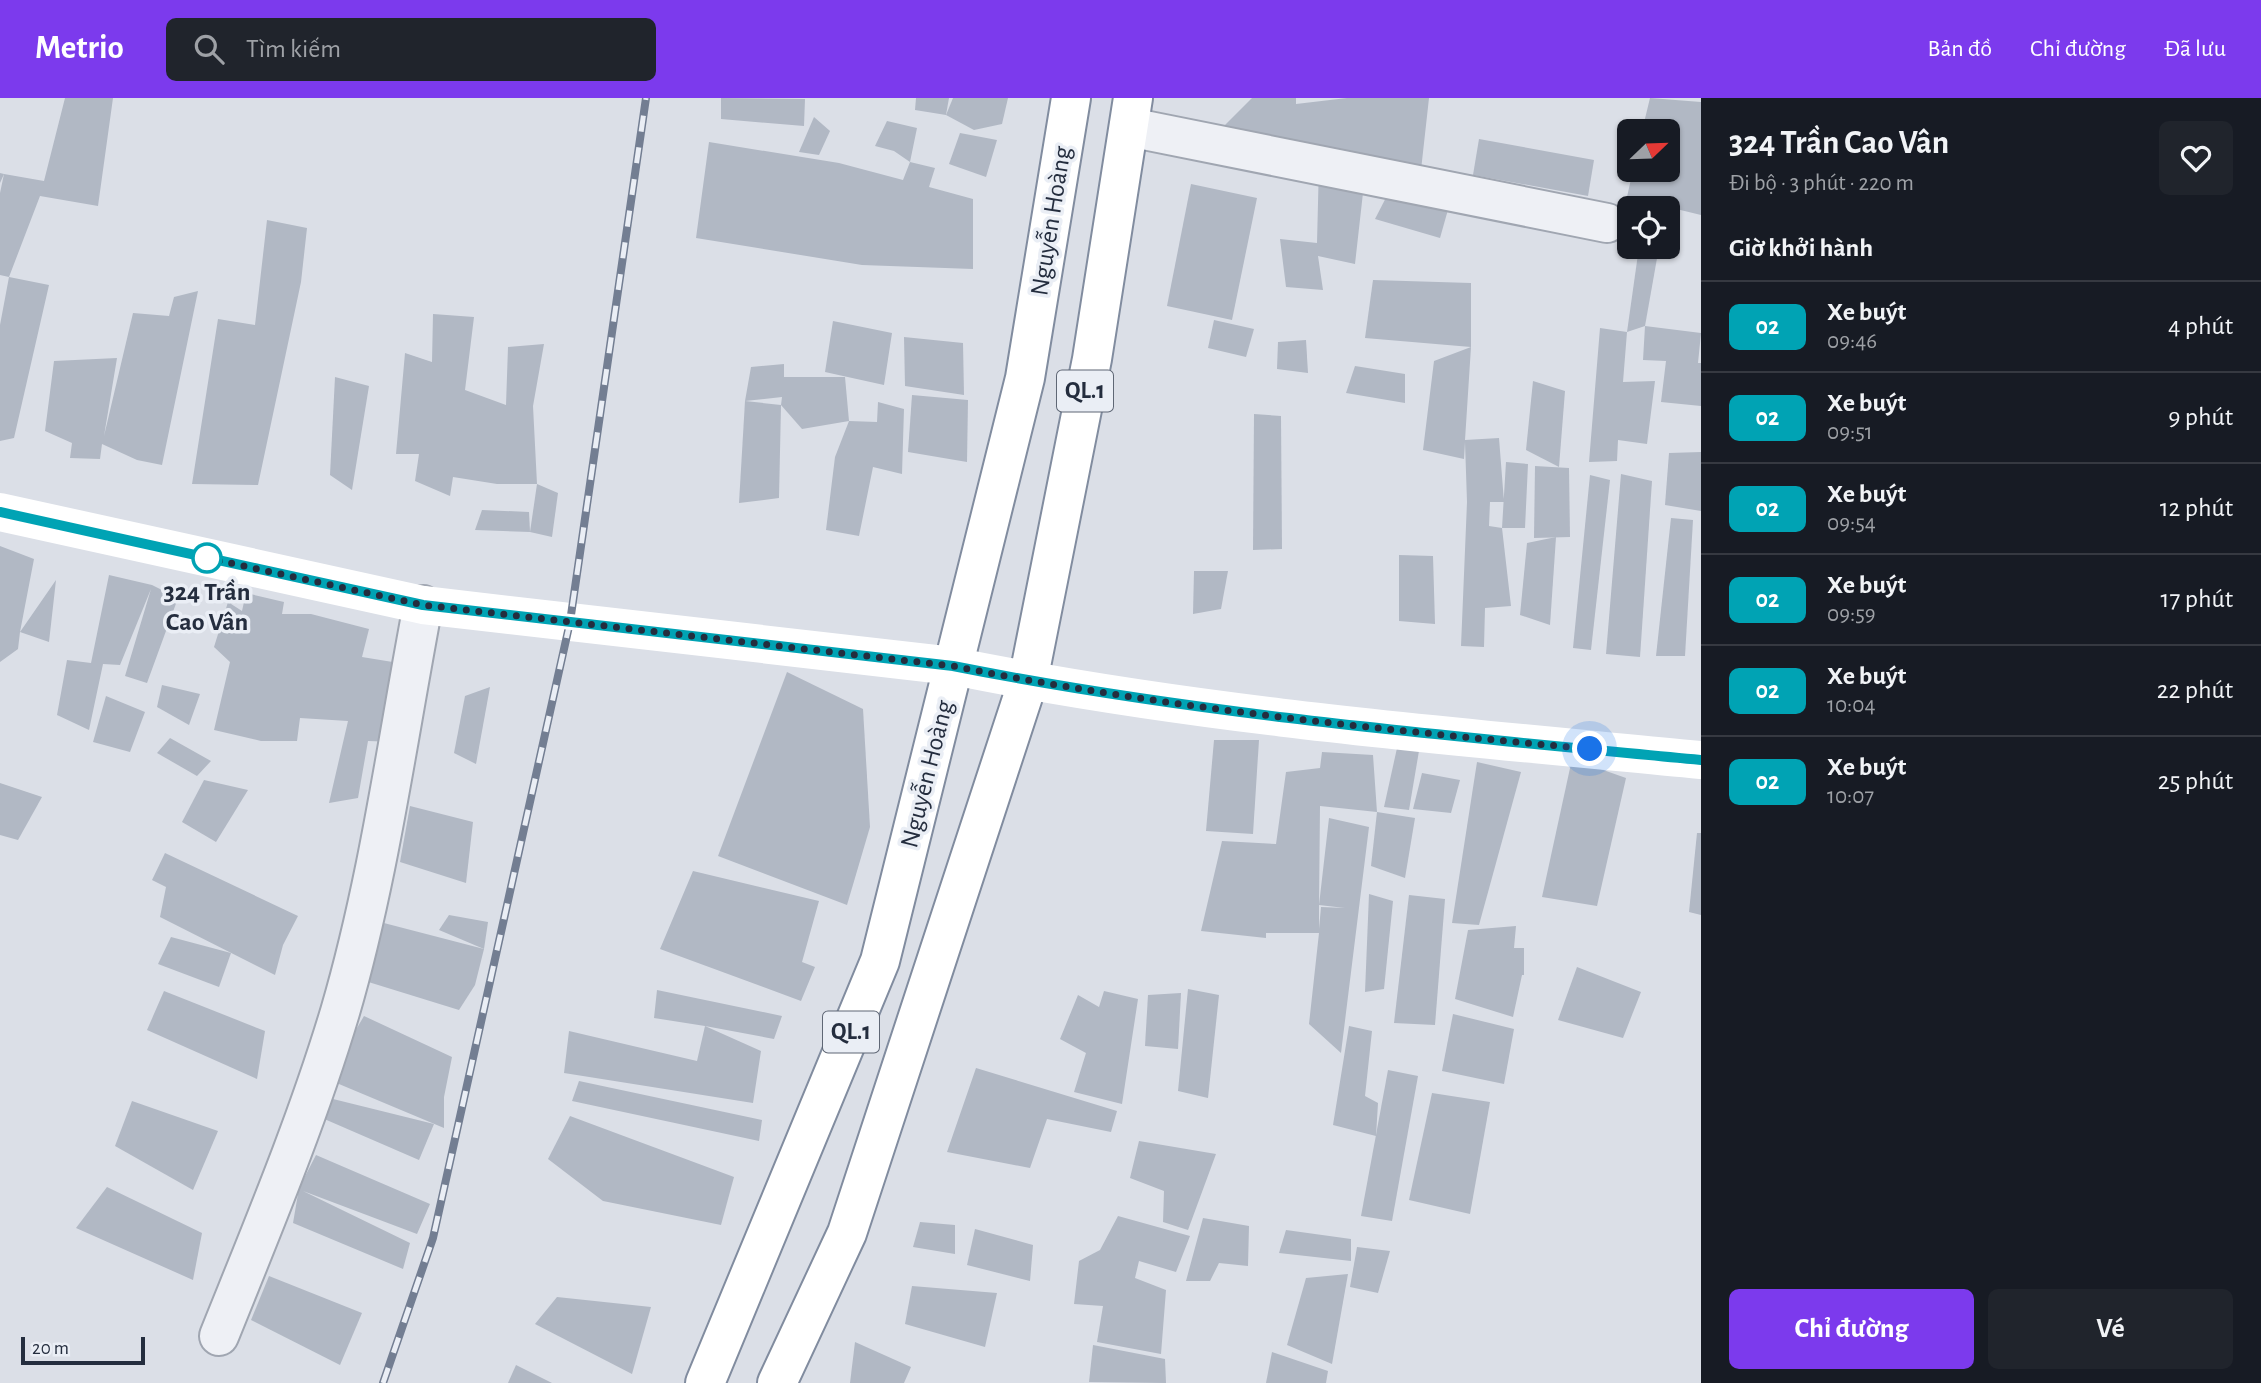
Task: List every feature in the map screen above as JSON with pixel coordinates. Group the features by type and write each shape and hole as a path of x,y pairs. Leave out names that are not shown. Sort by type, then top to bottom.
{"main road":[{"name":"Nguyễn Hoàng","path":"705,1383 880,961 1025,378 1071,98"},
{"name":"QL.1","path":"777,1383 847,1233 1028,681 1092,359 1131,112"},
{"path":"0,512 423,605 953,666 1028,681 1258,717 1701,760"}],"street":[{"path":"1131,112 1607,223"},
{"path":"219,1336 304,1122 341,1009 377,859 423,605"}],"building":[{"path":"65,98 113,98 98,206 40,196 9,277 0,275 0,193 4,174 44,181"},
{"path":"721,98 805,99 804,126 721,119"},
{"path":"916,98 949,98 946,115 915,110"},
{"path":"953,98 1008,98 1002,124 974,130 946,115"},
{"path":"1252,98 1296,98 1296,104 1347,98 1429,98 1421,170 1212,138"},
{"path":"1650,98 1701,102 1701,215 1680,210 1680,196 1627,196 1630,182 1680,182 1680,119 1645,119"},
{"path":"814,117 830,131 819,155 799,152"},
{"path":"887,121 917,128 910,162 894,151 875,146"},
{"path":"960,133 997,140 986,177 949,164"},
{"path":"1479,139 1594,160 1588,196 1473,175"},
{"path":"709,142 839,163 903,180 910,162 935,168 929,187 973,199 973,269 862,265 696,238"},
{"path":"1319,163 1365,175 1355,264 1318,256 1323,290 1286,287 1280,239 1317,243"},
{"path":"1191,184 1257,198 1232,320 1167,306"},
{"path":"1393,184 1453,192 1440,238 1375,219"},
{"path":"267,220 307,228 301,282 258,485 192,484 218,319 255,325"},
{"path":"1637,259 1657,259 1645,326 1627,332"},
{"path":"9,277 49,285 14,438 0,441 0,325"},
{"path":"1373,280 1471,283 1471,347 1365,338"},
{"path":"198,291 162,465 137,460 102,444 100,459 70,458 72,443 45,431 54,361 117,358 104,436 133,313 169,316 174,297"},
{"path":"433,314 474,317 465,390 506,405 508,347 544,344 533,406 537,484 497,484 453,477 450,496 415,481 419,454 396,454 405,353 432,362"},
{"path":"1214,320 1254,329 1246,357 1208,348"},
{"path":"833,321 892,333 884,385 825,372"},
{"path":"1645,326 1701,333 1698,363 1701,363 1701,406 1661,402 1666,361 1643,360"},
{"path":"1600,328 1627,332 1623,382 1655,381 1647,444 1618,440 1617,461 1589,462"},
{"path":"904,337 963,343 964,395 905,386"},
{"path":"1306,340 1308,373 1277,369 1278,342"},
{"path":"1471,347 1465,440 1499,438 1504,499 1506,462 1528,464 1525,528 1502,528 1511,606 1485,608 1484,647 1461,646 1467,502 1465,442 1464,459 1423,450 1434,361","holes":["1490,502 1504,502 1502,528 1489,526"]},
{"path":"784,364 784,377 845,377 849,421 802,429 781,405 782,397 745,401 751,367"},
{"path":"1355,366 1405,374 1405,403 1346,393"},
{"path":"335,377 369,386 352,490 330,475"},
{"path":"1533,381 1565,391 1559,467 1526,450"},
{"path":"912,395 968,400 967,462 908,452"},
{"path":"745,401 781,405 779,498 739,503"},
{"path":"878,402 904,409 902,474 873,467 859,536 826,530 835,457 849,421 877,422"},
{"path":"1254,414 1281,416 1282,549 1253,550"},
{"path":"1701,452 1701,511 1665,505 1669,453"},
{"path":"1535,466 1569,468 1570,537 1534,538"},
{"path":"1621,474 1652,481 1640,657 1606,654"},
{"path":"1590,475 1610,480 1591,650 1573,648"},
{"path":"537,484 558,493 552,537 530,532"},
{"path":"482,510 529,512 530,532 475,530"},
{"path":"1671,518 1693,520 1685,656 1656,656"},
{"path":"1556,537 1550,625 1520,615 1527,543"},
{"path":"0,546 34,559 18,649 0,662"},
{"path":"1399,555 1433,556 1435,624 1399,621"},
{"path":"1194,571 1228,571 1221,609 1193,614"},
{"path":"109,575 152,585 178,598 147,683 125,676 151,589 120,665 103,664 89,730 57,715 67,660 91,663"},
{"path":"56,580 49,642 20,632"},
{"path":"246,593 284,602 282,614 311,614 369,629 362,657 411,665 398,742 368,741 358,798 329,803 348,721 300,718 297,741 261,741 214,730 230,662 214,647 228,602 242,611"},
{"path":"787,672 863,709 870,827 847,905 718,856"},
{"path":"162,685 200,694 189,725 157,707"},
{"path":"490,687 476,764 454,753 465,696"},
{"path":"106,696 145,712 130,752 93,742"},
{"path":"170,738 211,761 197,776 157,753"},
{"path":"1399,739 1421,739 1409,810 1384,807"},
{"path":"1214,740 1259,740 1253,834 1206,831"},
{"path":"1322,752 1373,755 1377,812 1320,806 1319,905 1329,818 1369,827 1341,1053 1309,1024 1319,933 1266,933 1266,938 1201,931 1222,841 1276,844 1286,772 1320,768","holes":["1319,905 1345,908 1321,907 1319,929"]},
{"path":"1572,759 1626,778 1597,906 1542,897"},
{"path":"1477,762 1521,772 1479,925 1452,923"},
{"path":"1422,773 1460,780 1451,813 1413,809"},
{"path":"204,780 248,790 216,842 182,822"},
{"path":"0,783 42,797 18,840 0,835"},
{"path":"410,806 473,822 466,883 400,862"},
{"path":"1377,812 1415,818 1405,878 1371,866"},
{"path":"1697,833 1701,833 1701,915 1689,912"},
{"path":"165,853 298,916 283,945 275,975 160,917 166,887 152,880"},
{"path":"693,871 819,901 802,962 815,967 801,1001 660,949"},
{"path":"1369,894 1393,901 1384,989 1365,992"},
{"path":"1409,895 1445,899 1435,1025 1394,1023"},
{"path":"449,915 488,922 484,949 439,930"},
{"path":"380,922 484,949 475,985 459,1010 349,976"},
{"path":"1516,926 1514,948 1524,948 1524,975 1513,1017 1455,999 1468,930"},
{"path":"171,937 231,953 219,987 158,964"},
{"path":"1577,967 1641,992 1623,1038 1558,1020"},
{"path":"1188,989 1219,995 1208,1098 1178,1091"},
{"path":"657,990 782,1016 774,1039 654,1018"},
{"path":"164,991 265,1031 257,1079 147,1030"},
{"path":"1104,991 1138,999 1122,1104 1074,1092 1086,1053 1060,1039 1078,995 1099,1007"},
{"path":"1181,993 1178,1049 1145,1046 1148,995"},
{"path":"1453,1014 1514,1029 1504,1084 1442,1071"},
{"path":"364,1016 452,1057 444,1097 444,1128 327,1079"},
{"path":"705,1026 761,1051 753,1103 564,1073 569,1031 697,1061"},
{"path":"1349,1026 1372,1031 1365,1096 1378,1103 1376,1136 1333,1125"},
{"path":"976,1068 1117,1111 1111,1132 1047,1119 1030,1168 947,1152"},
{"path":"1388,1070 1418,1076 1392,1221 1361,1216"},
{"path":"579,1081 762,1120 759,1141 572,1101"},
{"path":"1432,1093 1490,1102 1470,1214 1409,1200"},
{"path":"329,1098 434,1124 419,1160 322,1118"},
{"path":"132,1101 218,1131 193,1190 115,1146"},
{"path":"570,1116 734,1177 721,1225 603,1201 548,1159"},
{"path":"1139,1141 1216,1154 1188,1230 1163,1222 1164,1191 1130,1178"},
{"path":"316,1155 430,1204 417,1234 303,1191 410,1243 403,1269 293,1223 299,1188"},
{"path":"107,1187 202,1233 193,1280 76,1228"},
{"path":"1118,1216 1190,1236 1176,1272 1139,1261 1135,1278 1166,1290 1161,1354 1097,1342 1103,1306 1074,1304 1079,1261 1100,1250"},
{"path":"1203,1218 1249,1226 1248,1266 1219,1263 1210,1281 1186,1281"},
{"path":"920,1222 955,1225 955,1254 913,1247"},
{"path":"975,1229 1033,1245 1030,1281 967,1265"},
{"path":"1286,1230 1351,1239 1351,1261 1279,1253"},
{"path":"1357,1247 1390,1251 1378,1293 1350,1287"},
{"path":"1348,1274 1332,1364 1287,1345 1306,1278"},
{"path":"269,1276 362,1313 340,1365 251,1320"},
{"path":"912,1286 997,1293 985,1347 905,1324"},
{"path":"557,1297 651,1307 632,1374 535,1324"},
{"path":"855,1342 911,1367 904,1383 850,1383"},
{"path":"1093,1345 1165,1359 1166,1383 1089,1382"},
{"path":"1272,1352 1328,1371 1326,1383 1266,1383"},
{"path":"516,1365 552,1383 508,1383"}],"railway":[{"path":"383,1383 433,1238 570,622 646,98"}],"bus line":[{"name":"02","path":"0,512 423,605 953,666 1028,681 1258,717 1701,760"}],"place":[{"name":"324 Trần Cao Vân","path":"207,558"}],"route":[{"path":"207,558 423,605 953,666 1028,681 1258,717 1590,749"}]}
